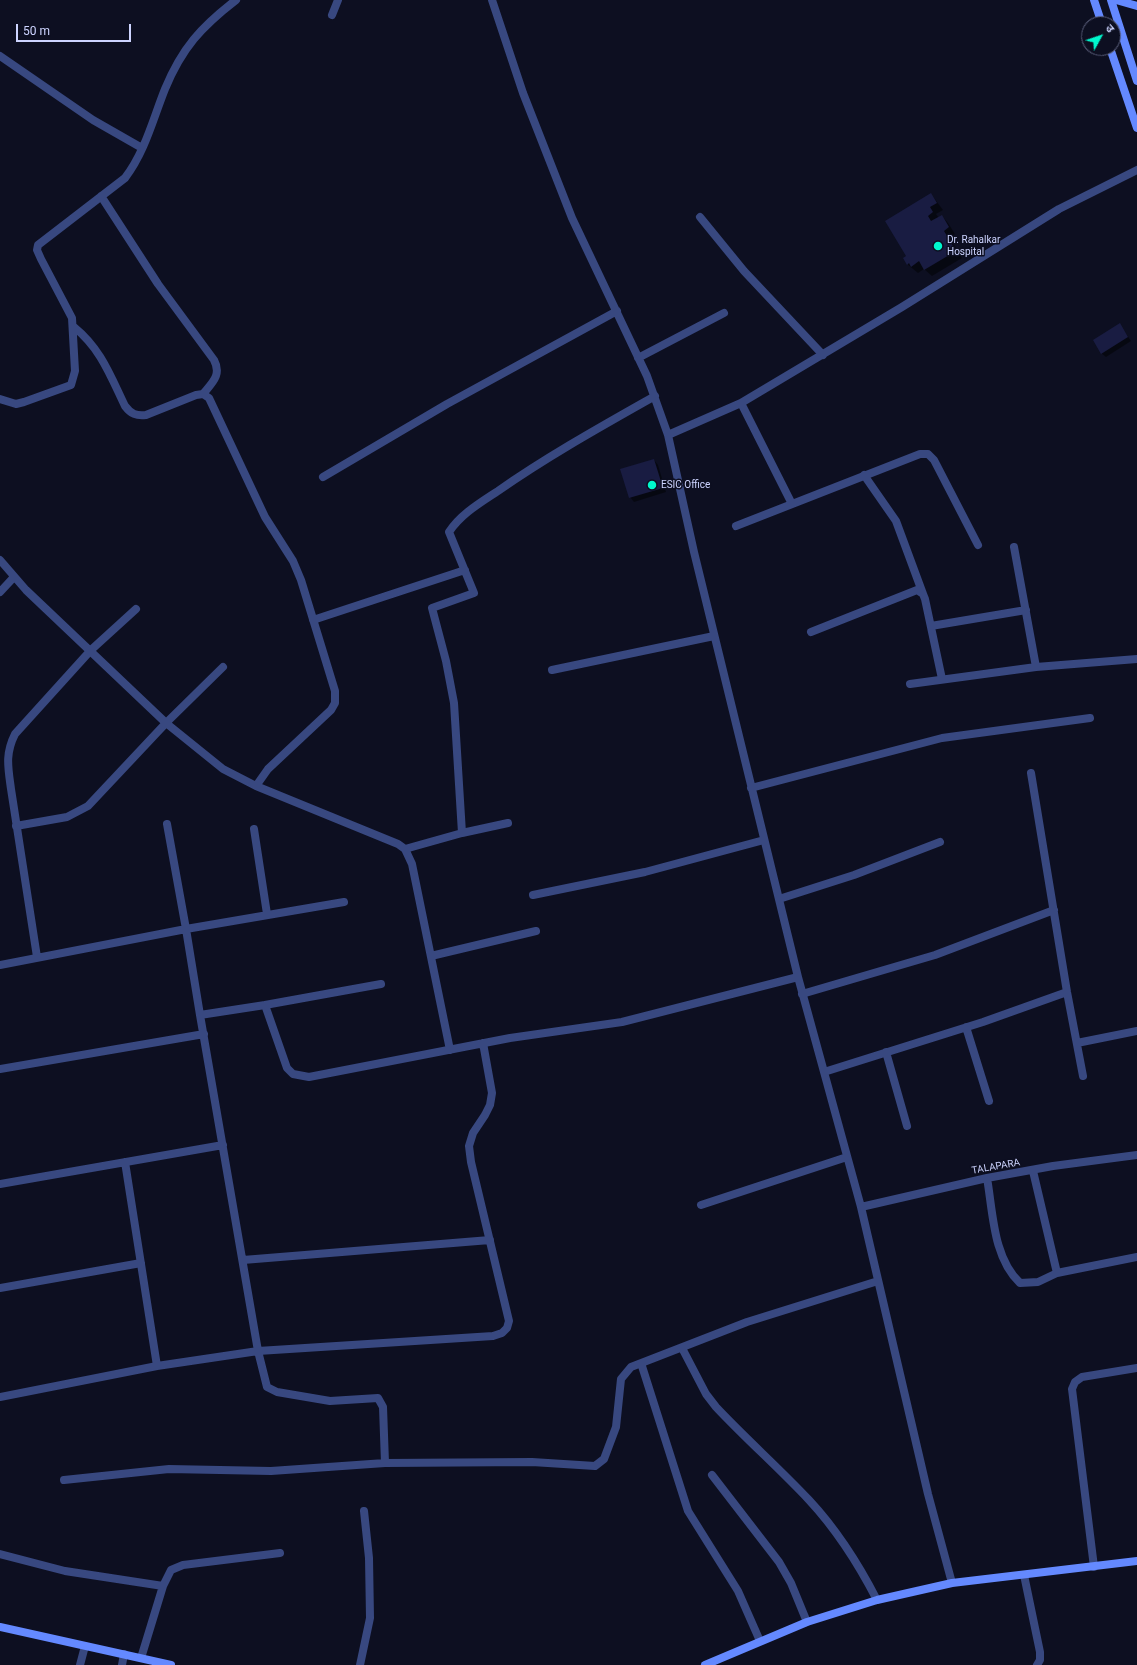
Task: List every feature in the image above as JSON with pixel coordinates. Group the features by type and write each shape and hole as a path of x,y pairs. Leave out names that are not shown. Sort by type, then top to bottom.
{"street":[{"path":"0,399 16,404 71,385 75,371 74,327 72,318 37,250 42,240 125,178 134,166 166,88 183,53 197,34 236,0"},
{"path":"332,15 338,0"},
{"path":"492,0 523,93 572,218 617,311 655,396 668,435 714,636 751,788 802,994 861,1206 928,1494 952,1583"},
{"path":"1094,0 1099,16"},
{"path":"1111,0 1137,82"},
{"path":"1116,0 1137,6"},
{"path":"0,56 92,120 142,148"},
{"path":"1113,56 1137,128"},
{"path":"668,435 741,403 823,355 1059,209 1137,170"},
{"path":"101,196 158,284 218,367 216,379 203,394"},
{"path":"700,217 744,271 823,355"},
{"path":"323,477 447,404 617,311"},
{"path":"638,358 724,313"},
{"path":"74,327 85,336 99,353 125,406 130,413 138,416 146,415 196,394 203,394 209,398 265,517 293,561 301,580 335,691 335,703 331,710 268,769 256,786"},
{"path":"462,833 454,703 446,661 432,608 474,593 449,532 454,524 467,512 524,473 655,396"},
{"path":"741,403 792,504"},
{"path":"736,526 908,457 928,454 934,460 978,545"},
{"path":"864,475 896,521 923,594 942,679"},
{"path":"1014,547 1036,667"},
{"path":"0,560 14,577 166,723 223,769 256,786 398,844 405,849 412,864 450,1050"},
{"path":"313,620 465,570"},
{"path":"0,592 14,577"},
{"path":"812,632 910,592 917,590 923,594"},
{"path":"37,957 16,826 8,762 9,748 15,734 91,650 136,609"},
{"path":"931,626 1026,610"},
{"path":"552,670 714,636"},
{"path":"910,684 1036,667 1137,659"},
{"path":"16,826 67,817 88,806 166,723 223,667"},
{"path":"751,788 942,738 1090,718"},
{"path":"1031,773 1067,992 1083,1076"},
{"path":"405,849 462,833 508,823"},
{"path":"167,824 258,1351 267,1387 277,1392 339,1402 378,1398 383,1407 385,1463"},
{"path":"254,829 267,914"},
{"path":"533,895 645,872 764,840"},
{"path":"779,899 854,875 940,842"},
{"path":"0,964 267,914 344,902"},
{"path":"802,994 934,955 1054,910"},
{"path":"431,956 536,931"},
{"path":"266,1005 287,1068 292,1074 300,1077 309,1077 483,1043 622,1022 798,977"},
{"path":"200,1015 266,1005 381,984"},
{"path":"824,1072 966,1027 1067,992"},
{"path":"966,1027 989,1101"},
{"path":"1077,1042 1137,1031"},
{"path":"0,1069 204,1034"},
{"path":"0,1396 157,1366 258,1351 339,1345 440,1341 493,1336 502,1333 507,1328 509,1321 471,1162 469,1146 473,1133 490,1105 492,1093 483,1043"},
{"path":"886,1052 907,1126"},
{"path":"0,1184 223,1145"},
{"name":"TALAPARA","path":"861,1206 987,1178 1137,1155"},
{"path":"701,1205 847,1157"},
{"path":"125,1162 157,1366"},
{"path":"1033,1171 1058,1273"},
{"path":"987,1178 999,1244 1005,1263 1012,1276 1020,1283 1029,1284 1038,1282 1058,1273 1137,1257"},
{"path":"243,1260 490,1240"},
{"path":"0,1288 141,1263"},
{"path":"64,1480 168,1469 272,1471 385,1463 532,1462 595,1466 604,1459 616,1427 622,1379 631,1367 747,1322 878,1281"},
{"path":"682,1348 706,1394 716,1407 809,1500 832,1528 862,1572 877,1600"},
{"path":"641,1363 688,1511 738,1591 760,1641"},
{"path":"1094,1567 1072,1389 1075,1382 1082,1378 1137,1368"},
{"path":"712,1475 779,1562 791,1583 807,1622"},
{"path":"360,1665 370,1618 369,1558 364,1511"},
{"path":"141,1658 163,1586 171,1570 183,1565 280,1553"},
{"path":"0,1554 65,1570 163,1586"},
{"path":"704,1665 807,1622 877,1600 952,1583 1137,1561"},
{"path":"1024,1575 1040,1652 1040,1660 1037,1665"},
{"path":"0,1627 171,1665"},
{"path":"80,1665 85,1646"},
{"path":"122,1665 124,1654"}],"building":[{"path":"931,193 937,203 930,207 933,212 928,216 931,221 942,215 949,227 944,231 956,251 924,270 919,261 911,267 909,263 907,265 903,258 906,256 885,221"},
{"path":"1120,323 1128,337 1101,354 1093,340"},
{"path":"654,459 663,488 629,498 620,469"}],"place":[{"name":"Dr. Rahalkar Hospital","path":"938,246"},
{"name":"ESIC Office","path":"652,485"}]}
